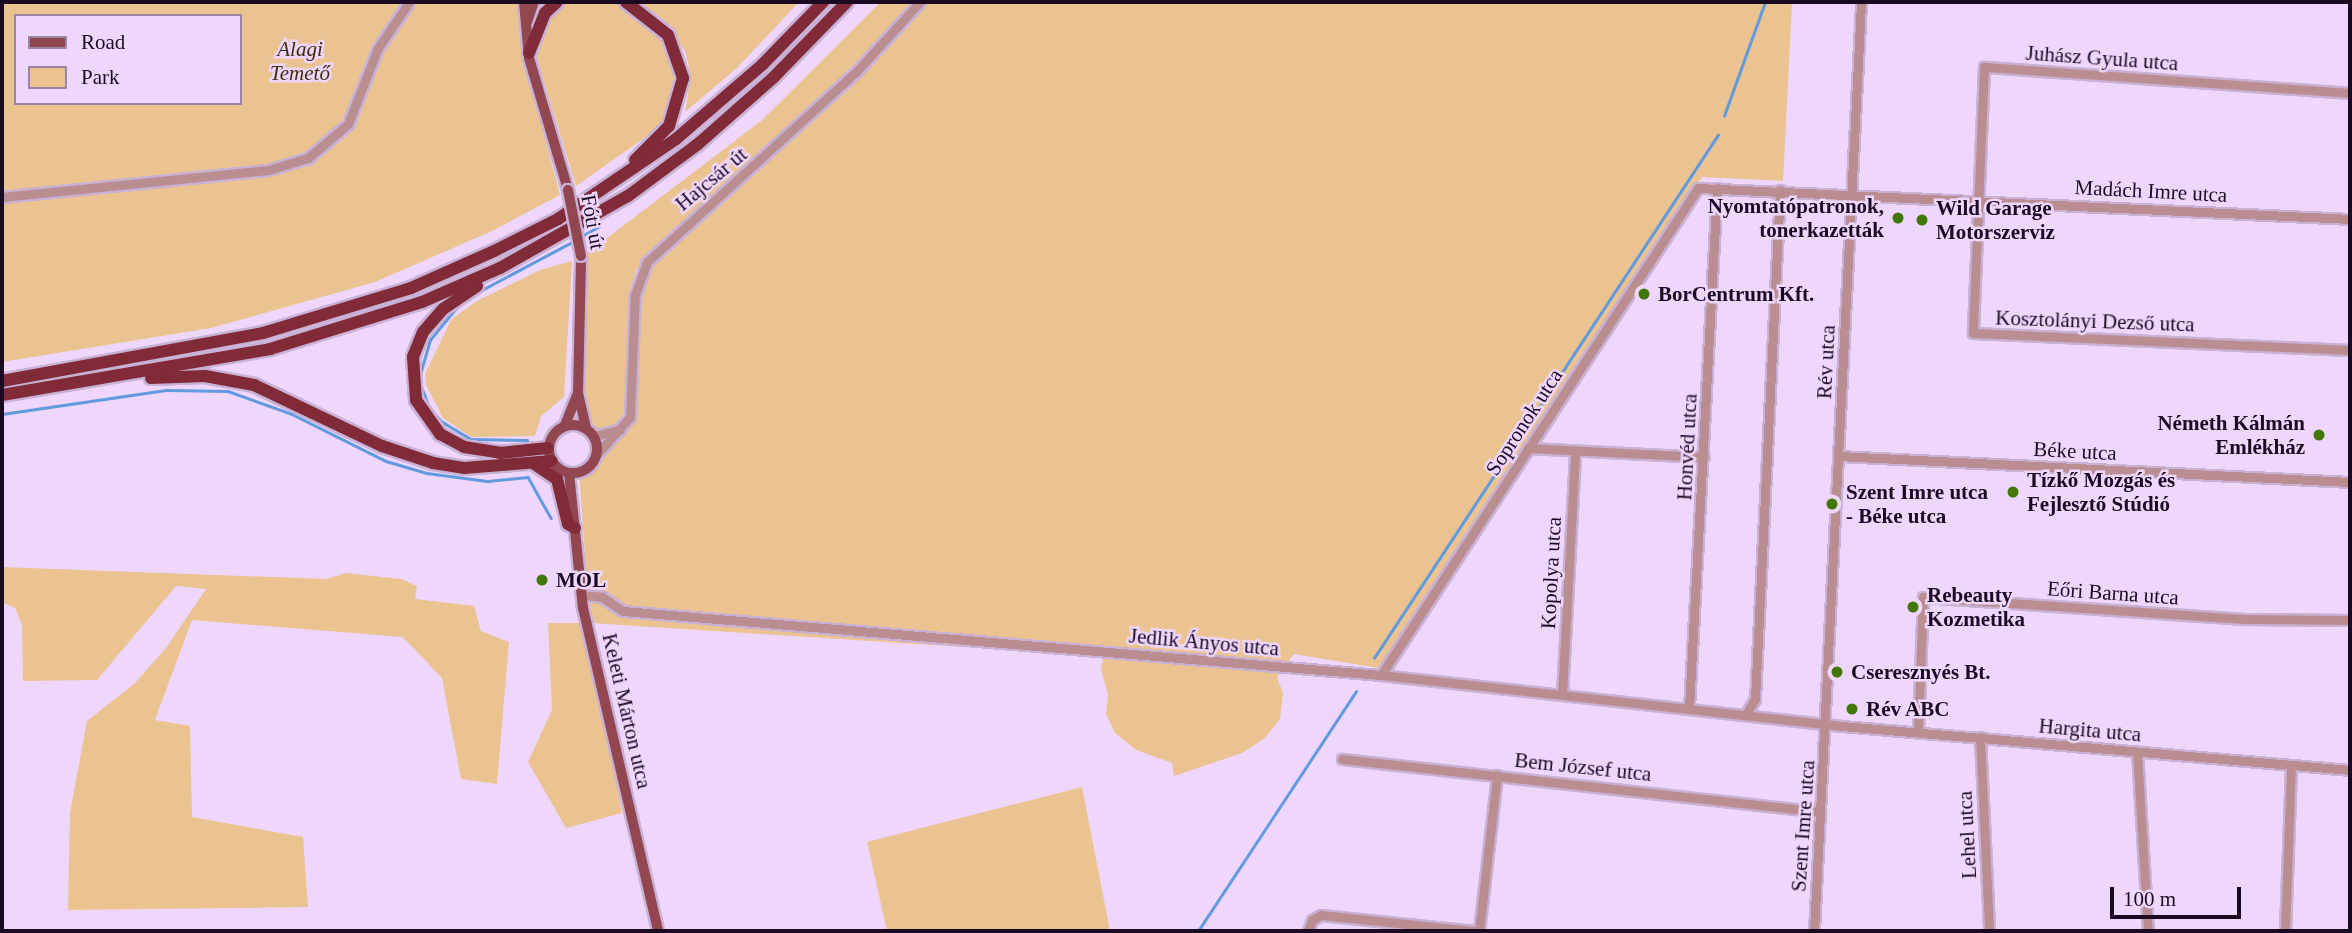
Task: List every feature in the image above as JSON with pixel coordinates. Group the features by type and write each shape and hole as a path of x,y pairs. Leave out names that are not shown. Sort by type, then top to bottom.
{"highway":[{"path":"529,53 545,13 557,2"},
{"path":"611,186 662,135 675,116 682,87 681,65 668,35 626,2"},
{"path":"2,381 173,353 338,312 411,288 494,251 611,186 717,105 823,2"},
{"path":"548,448 500,453 464,447 440,434 416,400 413,357 422,332 443,309 500,268 617,202 698,144 774,77 847,2"},
{"path":"2,395 126,376 270,349 345,329 500,268"},
{"path":"126,376 205,376 254,385 382,446 433,463 464,468 552,461"},
{"path":"532,463 557,480 568,524 575,528"}],"main road":[{"name":"Fóti út","path":"524,2 529,53 568,190 581,256 578,393 565,425"},
{"path":"525,28 534,2"},
{"path":"578,393 590,432 596,455 574,473 552,461 548,448 555,432 565,425 590,432"},
{"name":"Keleti Márton utca","path":"574,473 575,528 581,595 658,931"}],"street":[{"path":"2,197 268,170 308,158 348,124 386,32 409,2"},
{"name":"Hajcsár út","path":"596,455 622,429 632,411 635,295 647,262 856,72 920,2"},
{"name":"Rév utca","path":"1827,724 1861,2"},
{"name":"Juhász Gyula utca","path":"1979,200 1984,67 2350,93"},
{"name":"Madách Imre utca","path":"1698,188 1851,193 2350,219"},
{"name":"Sopronok utca","path":"1381,675 1698,188"},
{"name":"Honvéd utca","path":"1689,708 1717,188"},
{"path":"1746,714 1755,685 1780,190"},
{"name":"Kosztolányi Dezső utca","path":"1979,200 1973,333 2350,350"},
{"path":"590,432 622,429"},
{"path":"1528,449 1704,457"},
{"name":"Kopolya utca","path":"1562,695 1575,452"},
{"name":"Béke utca","path":"1839,456 2350,482"},
{"name":"Jedlik Ányos utca","path":"581,595 602,597 623,611 1381,675 1827,724"},
{"name":"Eőri Barna utca","path":"1918,731 1923,597 2244,620 2350,620"},
{"name":"Hargita utca","path":"1827,724 2350,770"},
{"name":"Szent Imre utca","path":"1814,931 1827,724"},
{"name":"Lehel utca","path":"1980,737 1989,931"},
{"path":"2137,752 2148,931"},
{"name":"Bem József utca","path":"1342,759 1820,812"},
{"path":"2285,931 2291,765"},
{"path":"1308,931 1312,920 1321,915 1476,931 1497,775"}],"green space":[{"name":"Alagi Temető","path":"2,2 523,2 525,63 560,195 492,231 375,282 211,328 2,362"},
{"path":"541,2 617,2 644,18 669,45 677,74 674,99 657,129 576,186 537,59 535,32"},
{"path":"638,2 799,2 737,68 685,112 691,76 685,51 665,21"},
{"path":"881,2 1792,2 1783,181 1702,177 1379,668 1294,654 1277,677 1283,693 1280,719 1265,738 1242,753 1174,776 1172,763 1136,750 1115,733 1106,714 1108,695 1101,669 1104,656 591,623 622,813 566,828 528,762 552,710 548,623 590,623 579,472 593,471 635,420 638,302 646,268 672,241 786,144 779,138 668,235 636,270 628,303 626,413 615,427 599,432 592,430 583,407 586,254 761,121"},
{"path":"572,261 564,397 541,416 535,436 471,437 443,418 426,385 425,374 451,320 475,302 540,270"},
{"path":"2,567 327,579 346,573 401,579 417,586 415,599 474,606 481,631 509,642 497,784 461,779 442,678 403,637 192,620 155,720 190,726 192,817 303,837 308,907 68,910 70,813 87,721 135,683 166,648 206,589 176,586 97,680 23,681 22,625 15,608 2,602"},
{"path":"1082,787 1110,931 887,931 867,842"}],"waterway":[{"path":"1724,116 1765,2"},
{"path":"1374,658 1718,135"},
{"path":"580,237 598,227"},
{"path":"478,292 574,241"},
{"path":"421,371 430,340 456,308"},
{"path":"421,385 429,407 441,421 471,439 527,440 527,444"},
{"path":"2,414 167,390 228,391 292,414 386,461 427,473 488,481 528,477 551,518"},
{"path":"1198,931 1356,691"}],"place":[{"name":"Nyomtatópatronok, tonerkazetták","path":"1898,218"},
{"name":"Wild Garage Motorszerviz","path":"1922,220"},
{"name":"BorCentrum Kft.","path":"1644,294"},
{"name":"Németh Kálmán Emlékház","path":"2319,435"},
{"name":"Tízkő Mozgás és Fejlesztő Stúdió","path":"2013,492"},
{"name":"Szent Imre utca - Béke utca","path":"1832,504"},
{"name":"MOL","path":"542,580"},
{"name":"Rebeauty Kozmetika","path":"1913,607"},
{"name":"Cseresznyés Bt.","path":"1837,672"},
{"name":"Rév ABC","path":"1852,709"}]}
